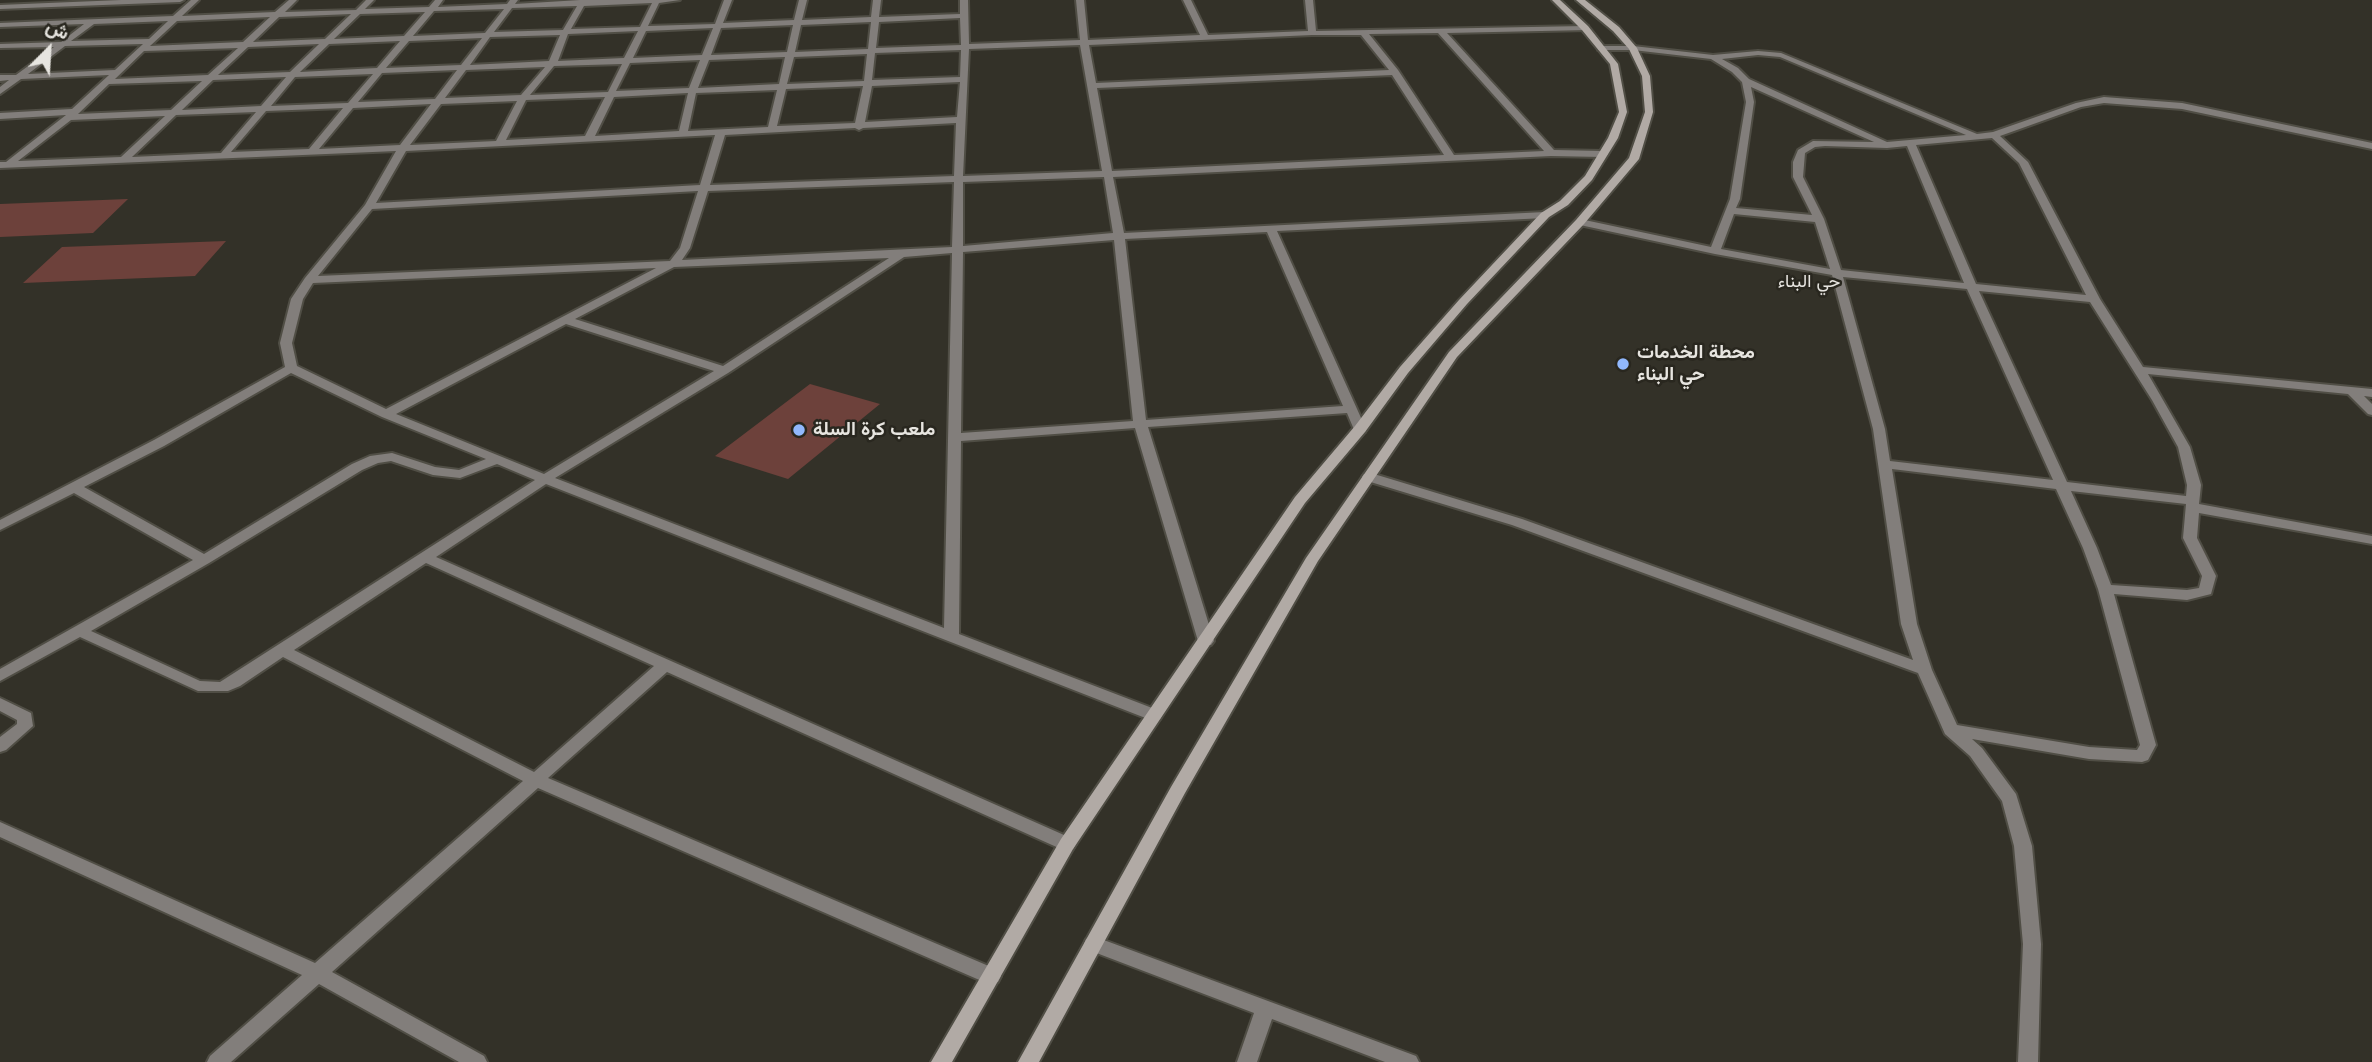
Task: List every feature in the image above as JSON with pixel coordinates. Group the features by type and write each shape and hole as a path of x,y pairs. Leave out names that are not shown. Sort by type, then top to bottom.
{"main road":[{"path":"941,1062 1067,844 1300,500 1360,429 1404,370 1545,215 1564,203 1589,178 1603,154 1623,112 1614,64 1556,0"},
{"path":"1028,1062 1177,791 1311,561 1453,355 1580,222 1634,159 1649,112 1646,76 1633,48 1616,29 1580,0"}],"street":[{"path":"0,7 60,2 180,0"},
{"path":"5,164 71,114 195,0"},
{"path":"124,159 293,0"},
{"path":"224,155 293,73 370,0"},
{"path":"312,151 439,0"},
{"path":"589,138 609,94 630,60 656,0"},
{"path":"3,27 93,21 430,10 511,4 676,0"},
{"path":"682,134 693,89 728,0"},
{"path":"772,130 803,0"},
{"path":"859,127 868,82 877,0"},
{"path":"951,637 960,120 965,79 962,16 964,0"},
{"path":"1080,0 1084,42 1119,236 1140,423 1206,641"},
{"path":"1187,0 1205,38"},
{"path":"1309,0 1312,33"},
{"path":"500,142 522,99 553,62 564,34 583,2"},
{"path":"291,368 286,343 297,299 309,279 369,206 403,148 511,4"},
{"path":"142,49 962,16"},
{"path":"0,91 93,21"},
{"path":"105,82 1362,31 1584,28"},
{"path":"1440,30 1551,153"},
{"path":"1362,31 1395,72 1451,158"},
{"path":"0,46 150,41"},
{"path":"1601,48 1633,48 1713,57 1764,53 1782,55 1976,135"},
{"path":"1713,57 1735,70 1746,81 1887,145"},
{"path":"0,78 115,72"},
{"path":"1092,86 1395,72"},
{"path":"0,116 261,111 693,89 965,79"},
{"path":"1715,251 1732,211 1750,102 1746,81"},
{"path":"2028,1062 2032,944 2023,846 2010,799 1976,752 1951,730 1924,670 1909,624 1879,429 1837,273 1819,219 1798,177 1801,152 1813,144 1887,145 1994,135 2079,105 2104,100 2182,106 2372,146"},
{"path":"5,164 859,127 960,120"},
{"path":"386,414 568,321 676,262 685,248 721,132"},
{"path":"1994,135 2023,162 2094,299 2183,447 2194,485 2190,538 2209,576 2206,591 2187,595 2105,589"},
{"path":"1910,143 1971,286 2062,484 2105,589 2148,740 2145,755 2089,754 1951,730"},
{"path":"369,206 702,188 1109,174 1551,153 1603,154"},
{"path":"1732,211 1819,219"},
{"path":"309,279 904,254 959,247 1119,236 1545,215"},
{"path":"1580,222 1715,251 1837,273 2094,299"},
{"path":"1271,229 1360,429"},
{"path":"79,631 139,660 209,688 234,682 545,480 724,370 904,254"},
{"path":"568,321 724,370"},
{"path":"291,368 386,414 545,480 1154,715"},
{"path":"0,526 76,488 291,368"},
{"path":"2139,370 2372,393"},
{"path":"2353,391 2372,411"},
{"path":"956,437 1353,409"},
{"path":"0,676 374,459 392,457 433,471 460,474 496,460"},
{"path":"1884,464 2062,484 2191,504 2372,540"},
{"path":"1369,477 1517,522 1924,670"},
{"path":"76,488 204,560"},
{"path":"426,558 1067,844"},
{"path":"283,650 536,780 991,976"},
{"path":"217,1062 664,666"},
{"path":"0,704 25,717 25,726 0,746"},
{"path":"0,828 317,973 477,1062"},
{"path":"1093,944 1409,1062"},
{"path":"1247,1062 1265,1010"}],"shaded area":[{"path":"128,199 93,233 0,237 0,204"},
{"path":"226,241 195,276 23,283 62,247"},
{"name":"ملعب كرة السلة","path":"810,384 880,404 788,479 715,456"}],"place":[{"name":"محطة الخدمات حي البناء","path":"1623,364"},
{"name":"ملعب كرة السلة","path":"799,430"}],"district":[{"name":"حي البناء","path":"1809,282"}]}
